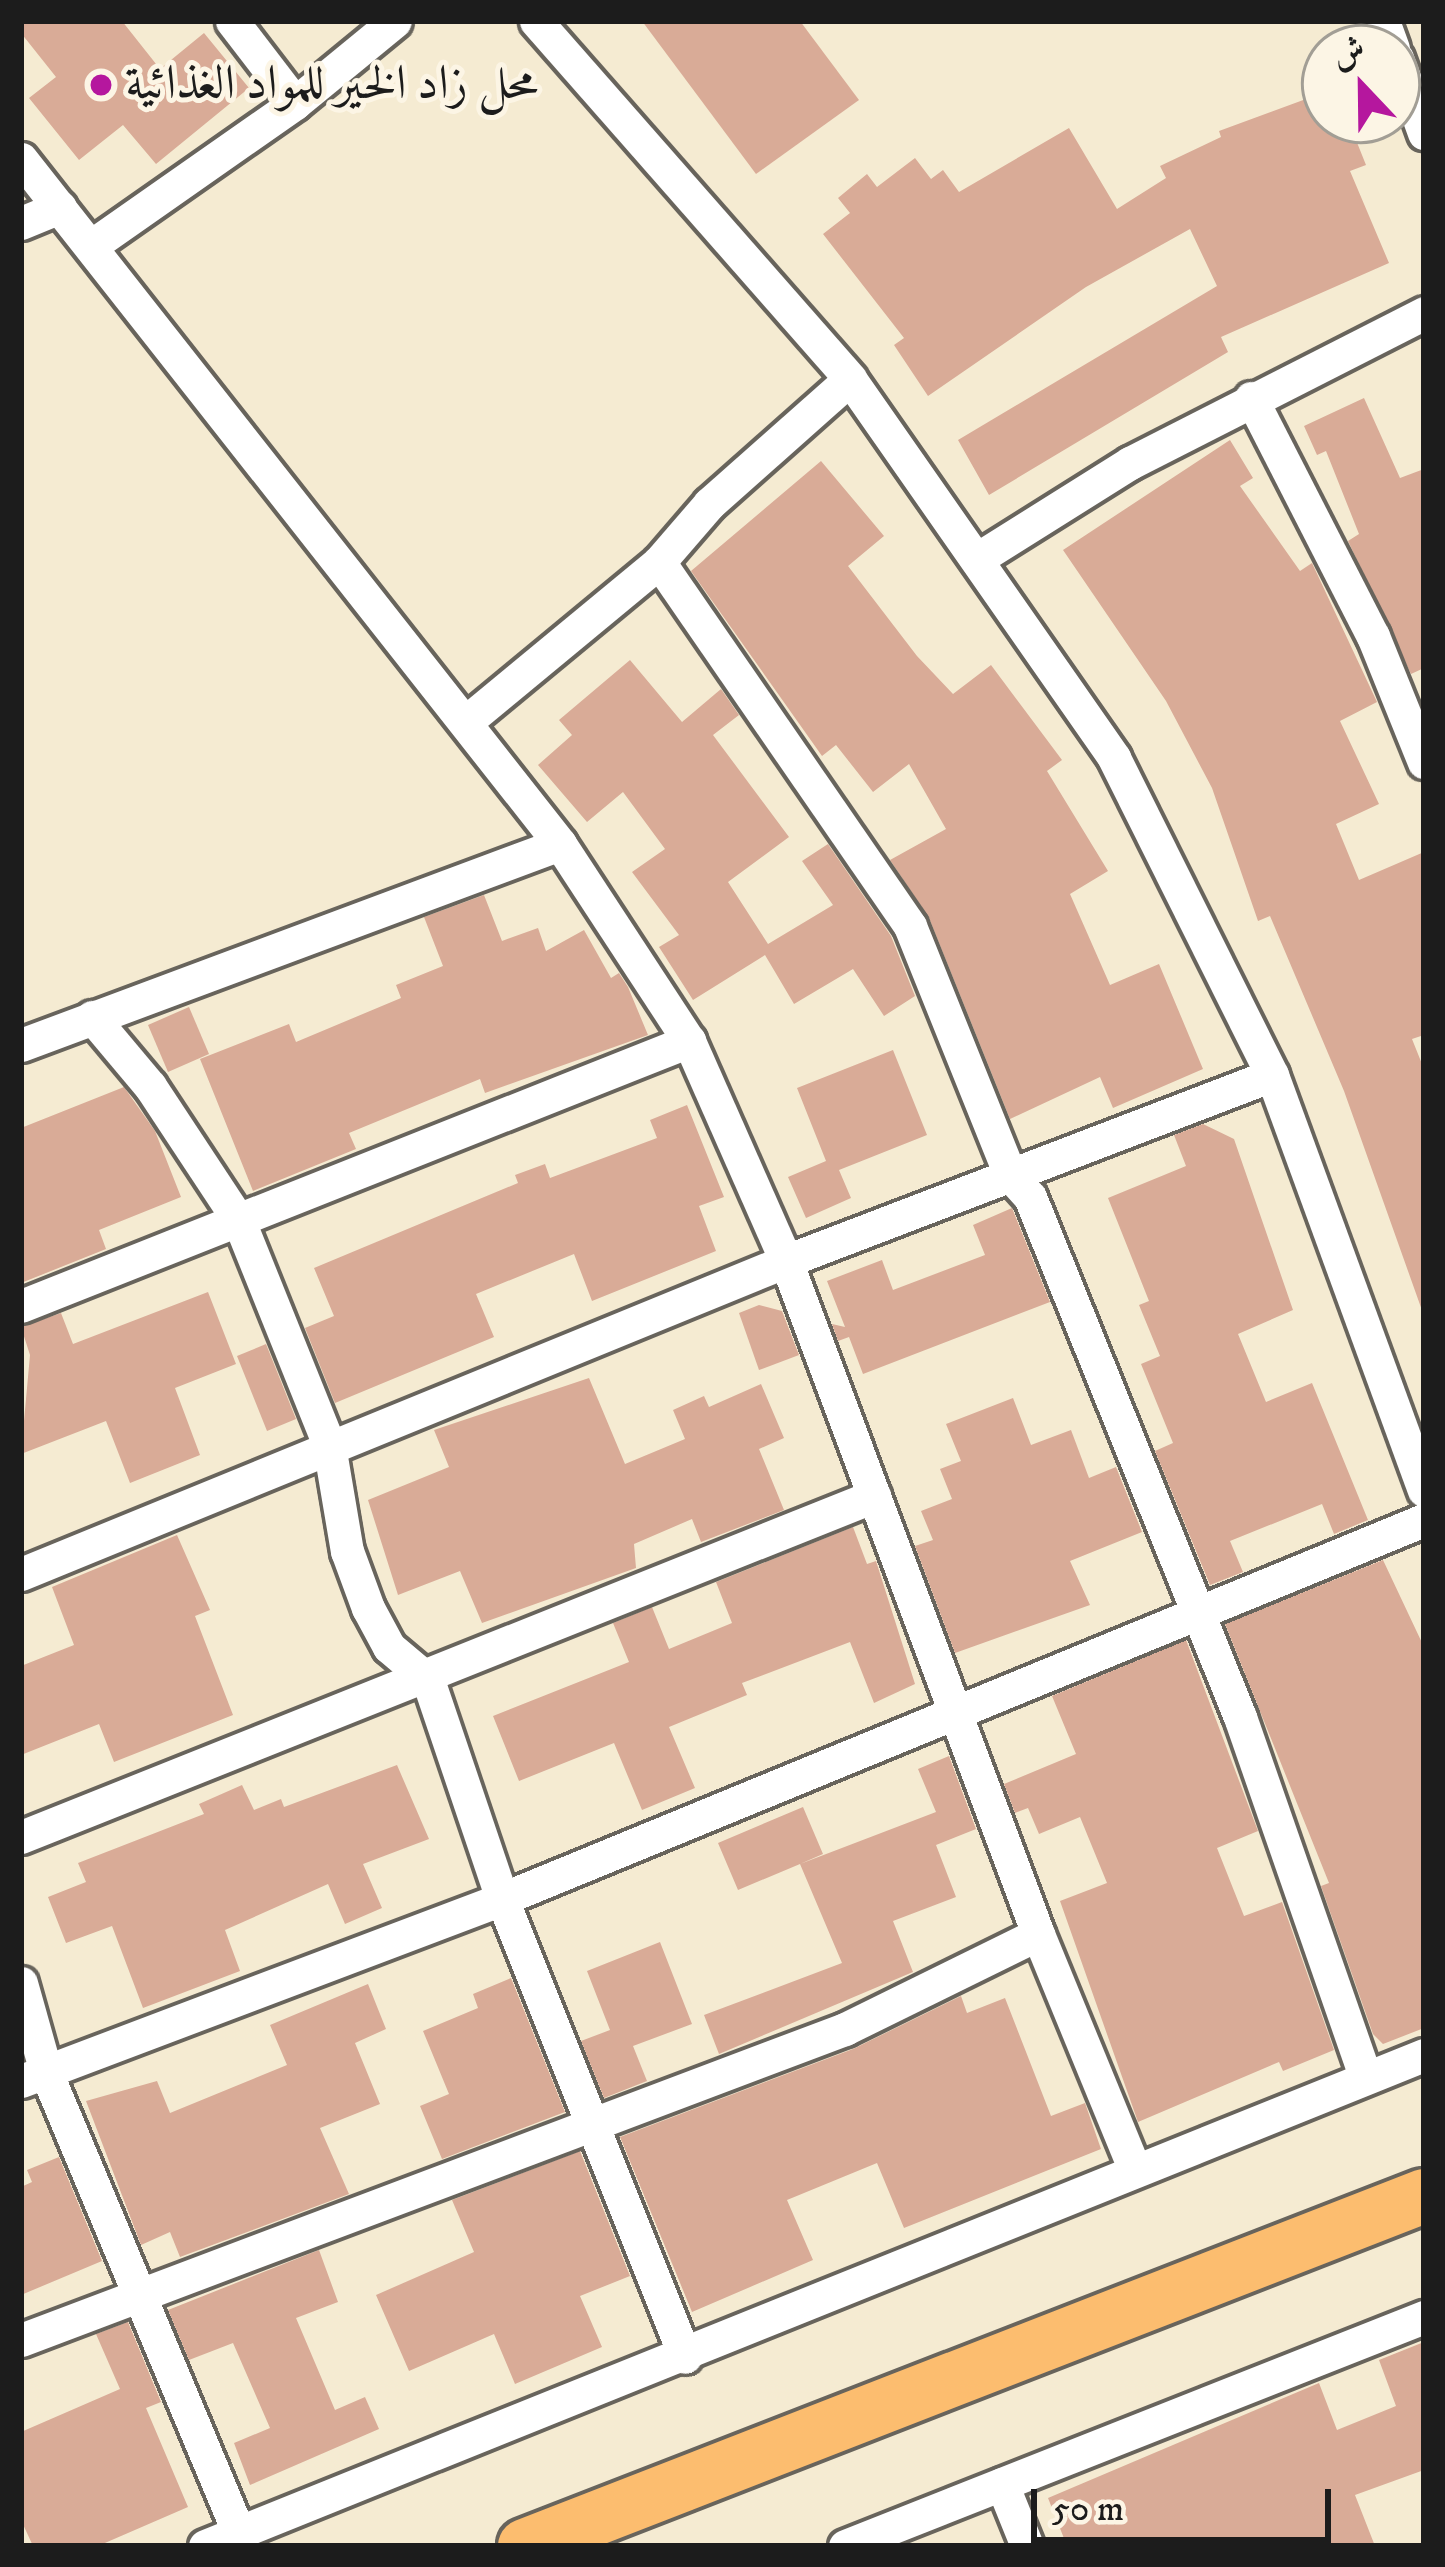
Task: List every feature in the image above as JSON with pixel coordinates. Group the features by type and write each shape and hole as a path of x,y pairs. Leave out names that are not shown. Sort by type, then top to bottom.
{"main road":[{"path":"525,2546 1424,2196"}],"street":[{"path":"232,21 295,103"},
{"path":"91,246 295,103 394,21"},
{"path":"542,24 850,379 1114,758 1272,1075 1424,1490"},
{"path":"21,159 467,721 560,844 689,1041 786,1261 1038,1934 1134,2168"},
{"path":"21,223 60,207"},
{"path":"977,559 1251,398 1424,313"},
{"path":"467,721 659,562 709,504 850,379"},
{"path":"1251,398 1372,636 1424,763"},
{"path":"659,562 910,926 1010,1175 1030,1197 1195,1608 1365,2076"},
{"path":"21,1045 560,844"},
{"path":"92,1016 150,1086 239,1221 329,1444 347,1551 368,1608 388,1647 428,1680 502,1899 686,2356"},
{"path":"21,1306 689,1041"},
{"path":"21,1574 329,1444 786,1261 1272,1075"},
{"path":"21,1838 428,1680 874,1496"},
{"path":"33,2076 502,1899 1195,1608 1424,1520"},
{"path":"21,2340 593,2118 845,2029 1038,1934"},
{"path":"21,1983 33,2076 140,2295 238,2532"},
{"path":"205,2546 1424,2055"},
{"path":"845,2546 1424,2317"},
{"path":"1002,2484 1027,2546"}],"building":[{"path":"21,21 122,21 160,69 204,33 249,88 156,164 123,125 79,160 29,98 56,77 21,33"},
{"path":"642,21 800,21 859,100 756,174"},
{"path":"1301,101 1301,144 1358,144 1366,165 1350,171 1389,263 1221,337 1228,352 989,495 958,440 1217,286 1190,229 1086,287 928,396 894,345 904,338 823,234 850,213 838,198 867,174 877,187 915,158 931,179 943,170 959,192 1069,128 1117,209 1166,178 1160,166 1221,137 1219,131"},
{"path":"1364,398 1400,478 1424,469 1424,668 1411,674 1348,541 1359,534 1326,451 1317,455 1304,426"},
{"path":"1230,440 1253,478 1240,486 1300,571 1312,563 1377,702 1340,721 1379,804 1336,824 1359,880 1424,852 1424,1035 1412,1039 1424,1069 1424,1316 1344,1091 1270,916 1258,921 1212,788 1166,701 1063,550"},
{"path":"821,461 884,536 848,566 917,656 953,694 991,665 1062,760 1047,771 1108,871 1070,894 1110,985 1159,964 1203,1069 1113,1108 1100,1077 1010,1119 929,918 890,860 946,829 909,764 873,792 836,745 822,756 691,571"},
{"path":"630,660 682,722 721,689 739,715 713,735 789,837 728,882 768,944 833,905 802,861 828,844 891,936 915,996 884,1016 853,969 794,1004 765,955 693,1000 659,947 679,935 632,872 665,849 623,792 587,822 538,765 572,735 559,720"},
{"path":"484,895 502,941 538,928 546,951 584,930 611,978 619,973 628,987 648,1035 485,1093 480,1079 349,1133 356,1149 253,1191 200,1059 289,1024 296,1042 401,998 396,985 443,966 424,917"},
{"path":"189,1007 209,1054 168,1072 148,1025"},
{"path":"893,1050 927,1135 839,1170 851,1198 806,1218 788,1177 826,1161 797,1088"},
{"path":"124,1087 155,1131 181,1197 99,1230 106,1249 21,1283 21,1128"},
{"path":"687,1105 724,1197 699,1206 716,1251 592,1301 574,1254 476,1294 494,1337 335,1403 305,1328 334,1316 314,1268 518,1183 515,1175 545,1164 550,1178 657,1138 650,1120"},
{"path":"1203,1124 1234,1139 1293,1310 1238,1334 1266,1402 1312,1383 1368,1520 1334,1534 1322,1504 1230,1541 1243,1572 1210,1585 1155,1451 1173,1443 1141,1364 1160,1356 1139,1305 1149,1301 1108,1198 1186,1166 1174,1135"},
{"path":"1012,1208 1050,1302 863,1374 849,1337 838,1341 832,1324 845,1327 827,1281 882,1260 893,1290 985,1255 973,1225"},
{"path":"208,1292 236,1364 175,1388 200,1455 130,1483 106,1421 21,1454 30,1355 21,1327 61,1313 73,1344"},
{"path":"759,1305 782,1311 799,1355 759,1370 739,1313"},
{"path":"266,1344 296,1419 267,1431 237,1356"},
{"path":"589,1378 625,1464 685,1439 673,1410 704,1396 709,1407 761,1384 784,1438 759,1449 784,1510 701,1542 692,1519 634,1544 636,1568 482,1623 460,1571 398,1595 368,1500 449,1467 434,1430"},
{"path":"1013,1398 1031,1445 1071,1430 1089,1478 1116,1467 1142,1532 1070,1561 1090,1605 955,1653 915,1546 933,1540 921,1511 952,1499 940,1469 961,1461 946,1424"},
{"path":"853,1527 867,1564 876,1561 915,1684 874,1703 850,1642 742,1683 747,1695 669,1727 695,1788 642,1810 614,1743 519,1781 493,1716 629,1662 613,1623 652,1607 669,1649 732,1623 716,1582"},
{"path":"177,1535 210,1610 195,1616 233,1715 114,1762 99,1724 21,1755 21,1666 74,1645 52,1587"},
{"path":"1383,1560 1424,1647 1424,2028 1383,2044 1373,2034 1321,1886 1329,1883 1225,1624"},
{"path":"1186,1640 1258,1831 1217,1848 1244,1916 1282,1902 1334,2050 1283,2071 1279,2062 1138,2122 1060,1901 1107,1883 1080,1817 1039,1834 1028,1808 1015,1813 1004,1784 1076,1754 1052,1696"},
{"path":"949,1756 976,1829 936,1845 956,1897 893,1921 913,1972 719,2054 704,2015 842,1963 800,1864 936,1812 918,1769"},
{"path":"397,1765 429,1839 363,1864 382,1908 345,1924 328,1884 225,1930 240,1971 143,2008 112,1926 66,1943 48,1897 86,1882 78,1863 204,1814 199,1804 242,1785 254,1810 281,1799 284,1807"},
{"path":"803,1807 823,1854 738,1890 718,1843"},
{"path":"660,1942 692,2024 633,2046 647,2081 604,2098 581,2041 610,2030 587,1971"},
{"path":"511,1978 565,2112 442,2159 420,2106 449,2094 423,2031 478,2008 473,1994"},
{"path":"368,1984 386,2029 355,2043 380,2104 320,2128 349,2194 180,2257 170,2232 141,2245 86,2101 157,2081 170,2113 287,2065 270,2025"},
{"path":"961,1996 967,2013 1005,1998 1051,2116 1085,2103 1101,2149 904,2228 877,2163 787,2200 813,2260 692,2312 620,2137 853,2049"},
{"path":"580,2151 630,2276 580,2296 602,2347 515,2384 494,2334 409,2371 376,2295 474,2252 452,2200"},
{"path":"59,2157 102,2261 21,2295 21,2187 32,2182 27,2170"},
{"path":"319,2250 338,2302 296,2318 335,2410 365,2397 379,2429 250,2485 234,2443 270,2428 233,2343 189,2360 168,2310"},
{"path":"128,2322 161,2402 146,2408 188,2507 98,2546 33,2546 21,2520 21,2432 120,2389 96,2334"},
{"path":"1424,2342 1424,2470 1355,2495 1375,2546 1067,2546 1048,2498 1319,2383 1337,2430 1396,2406 1379,2360"}],"place":[{"name":"محل زاد الخير للمواد الغذائية","path":"101,85"}]}
